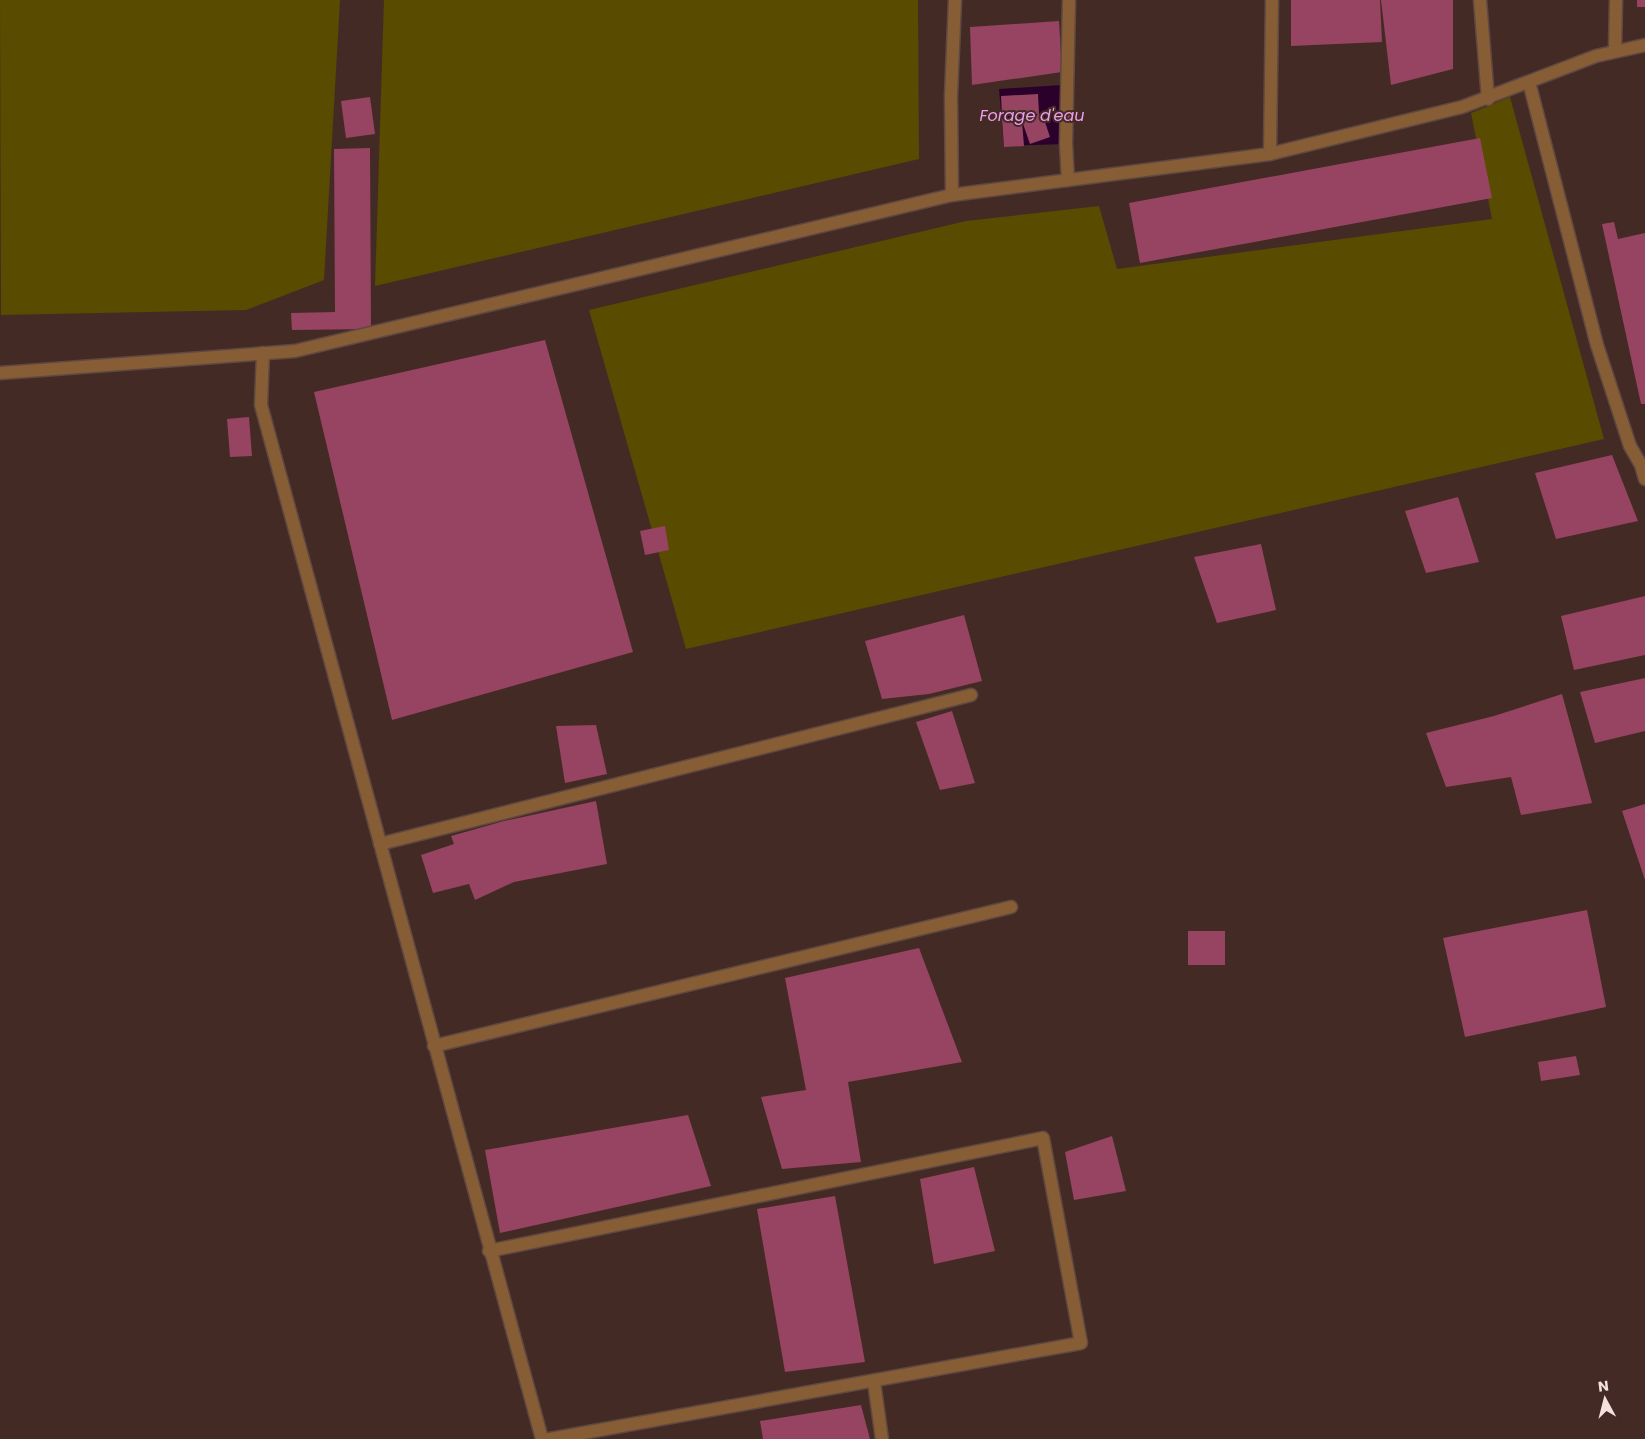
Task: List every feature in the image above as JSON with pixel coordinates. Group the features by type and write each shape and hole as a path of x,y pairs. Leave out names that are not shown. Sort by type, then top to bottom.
{"street":[{"path":"952,195 951,96 955,0"},
{"path":"1068,180 1066,144 1069,0"},
{"path":"1270,154 1272,0"},
{"path":"1480,0 1488,98"},
{"path":"1615,51 1616,0"},
{"path":"0,373 295,351 952,195 1270,154 1488,98 1615,51 1645,45"},
{"path":"1529,82 1597,345 1630,446 1641,465 1645,479"},
{"path":"263,353 261,405 489,1251 542,1439"},
{"path":"380,844 972,696"},
{"path":"434,1046 1011,907"},
{"path":"489,1251 1043,1138 1081,1343 874,1382 550,1439"},
{"path":"874,1382 882,1439"}],"shaded area":[{"path":"0,0 340,0 324,280 246,310 1,315"},
{"path":"384,0 918,0 919,159 375,286"},
{"path":"1510,97 1604,439 686,649 589,310 966,221 1099,206 1117,269 1492,219 1471,113"}],"water":[{"name":"Forage d'eau","path":"1062,85 1066,144 1004,146 999,89"}],"building":[{"path":"1291,0 1380,0 1382,42 1291,46"},
{"path":"1381,0 1453,0 1453,69 1391,85"},
{"path":"1637,0 1645,0 1645,7 1637,7"},
{"path":"1059,21 1062,72 972,85 970,27"},
{"path":"1038,94 1039,114 1002,116 1001,96"},
{"path":"370,97 375,134 346,138 341,101"},
{"path":"1042,113 1050,137 1030,144 1022,121 1024,146 1004,147 1002,119 1022,117 1022,120"},
{"path":"1480,138 1492,198 1140,263 1129,203"},
{"path":"370,148 371,329 292,330 291,313 335,312 334,149"},
{"path":"1614,222 1618,239 1645,233 1645,404 1641,404 1602,224"},
{"path":"545,340 633,652 392,720 314,392"},
{"path":"249,417 252,456 230,457 227,419"},
{"path":"1612,455 1638,521 1556,539 1535,473"},
{"path":"1458,497 1479,562 1426,573 1405,511"},
{"path":"665,526 669,550 645,555 640,531"},
{"path":"1261,544 1276,610 1217,623 1194,557"},
{"path":"1645,596 1645,655 1574,670 1561,616"},
{"path":"964,615 982,681 929,694 882,699 865,641"},
{"path":"1645,678 1645,731 1595,743 1580,692"},
{"path":"1562,694 1592,803 1521,815 1511,777 1446,787 1426,733 1494,716"},
{"path":"952,711 975,783 940,790 916,722"},
{"path":"596,725 607,774 565,783 556,726"},
{"path":"596,801 607,864 514,882 475,900 469,884 433,893 421,855 454,844 451,836 504,821"},
{"path":"1645,804 1645,880 1622,811"},
{"path":"1587,910 1606,1007 1465,1037 1443,938"},
{"path":"1188,931 1225,931 1225,965 1188,965"},
{"path":"919,948 962,1062 848,1082 861,1162 782,1169 761,1097 806,1090 785,978"},
{"path":"1576,1056 1580,1075 1541,1081 1538,1062"},
{"path":"688,1115 711,1186 500,1233 485,1150"},
{"path":"1112,1136 1126,1191 1074,1200 1065,1152"},
{"path":"974,1167 995,1251 934,1264 920,1179"},
{"path":"835,1196 865,1362 785,1372 757,1209"},
{"path":"861,1405 870,1439 763,1439 760,1421"}]}
